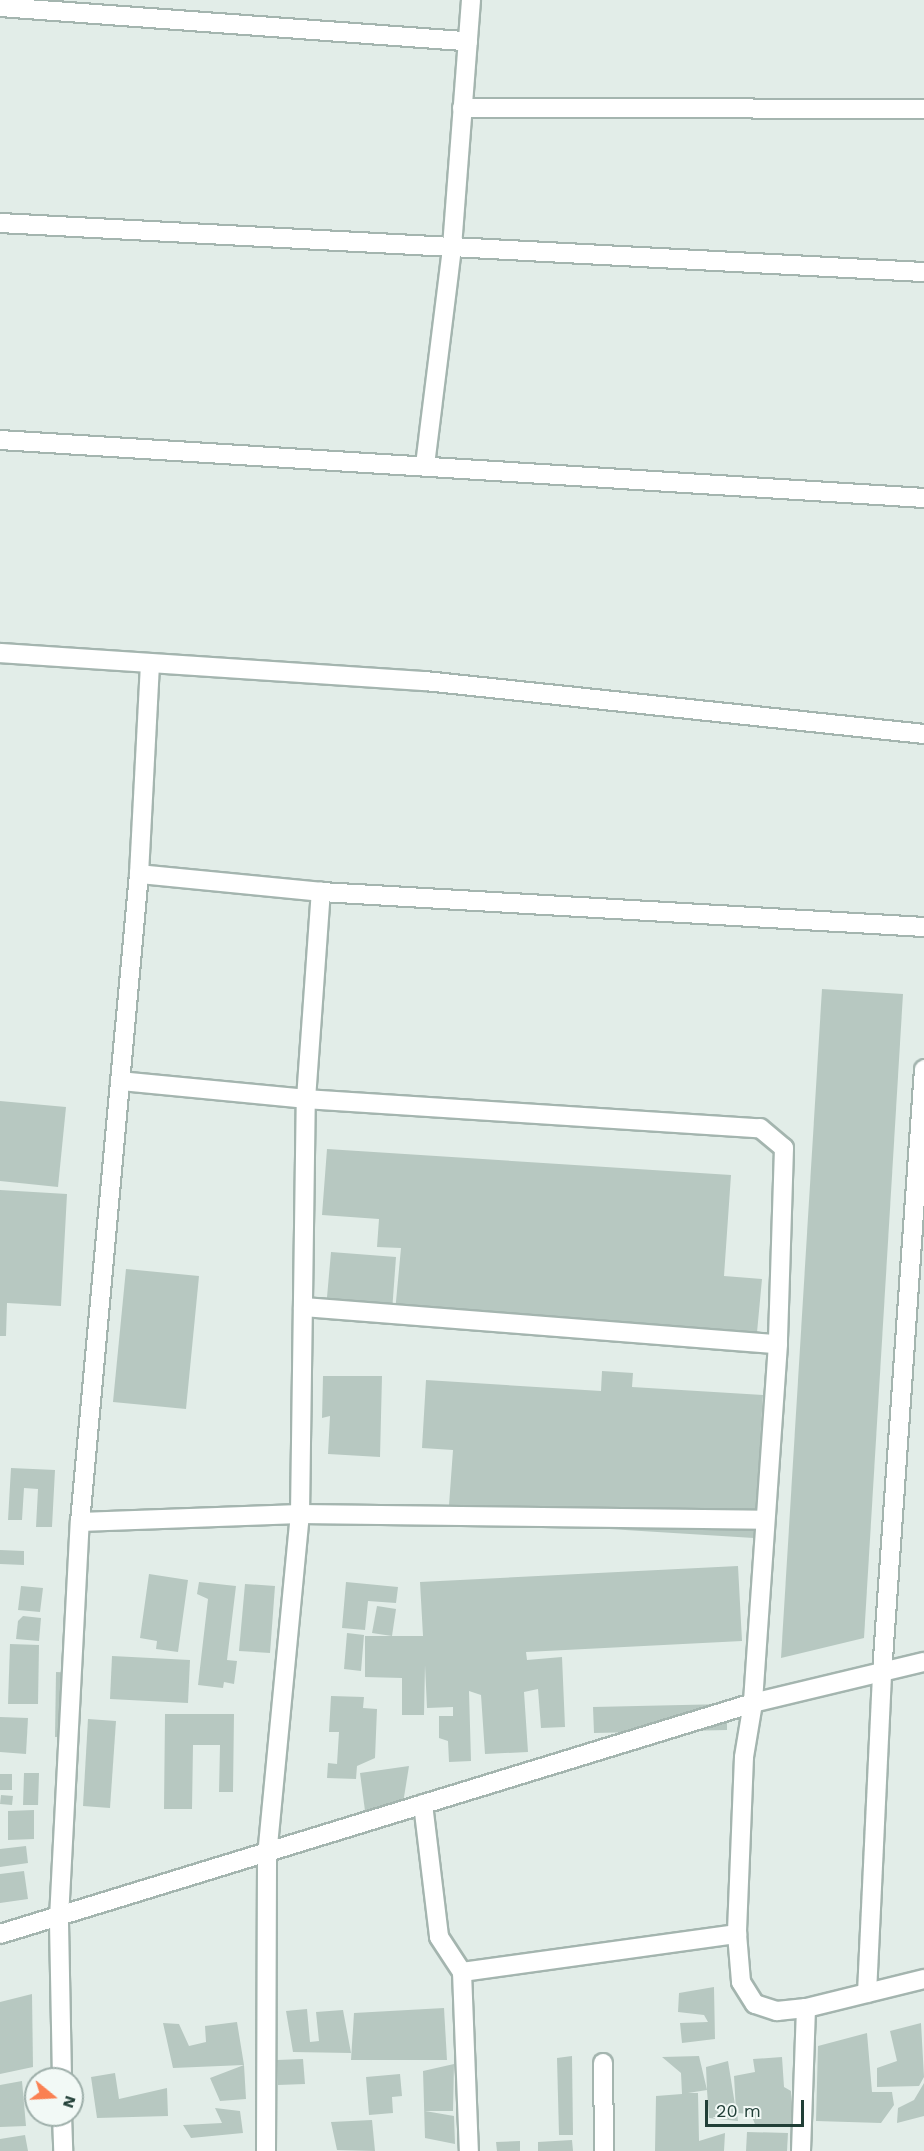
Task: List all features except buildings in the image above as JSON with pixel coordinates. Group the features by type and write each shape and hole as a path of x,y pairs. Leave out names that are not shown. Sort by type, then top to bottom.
{"street":[{"path":"425,465 452,246 471,0"},
{"path":"0,7 468,40"},
{"path":"462,108 924,109"},
{"path":"0,223 924,272"},
{"path":"0,440 924,498"},
{"path":"0,653 425,681 924,734"},
{"path":"62,2067 59,1918 80,1522 139,874 150,664"},
{"path":"139,874 321,892 924,927"},
{"path":"266,2151 267,1856 300,1514 306,1100 321,892"},
{"path":"867,1993 882,1674 924,1069"},
{"path":"120,1081 306,1100 768,1132 784,1148 787,1172 778,1344 753,1703 744,1757 737,1934 741,1982 755,2004 777,2011 806,2008 924,1979"},
{"path":"303,1307 778,1344"},
{"path":"80,1522 300,1514 764,1520"},
{"path":"0,1934 267,1856 423,1804 753,1703 882,1674 924,1662"},
{"path":"423,1804 439,1937 462,1972 469,2151"},
{"path":"462,1972 737,1934"},
{"path":"801,2151 806,2008"},
{"path":"603,2062 604,2151"},
{"path":"62,2127 63,2151"}]}
